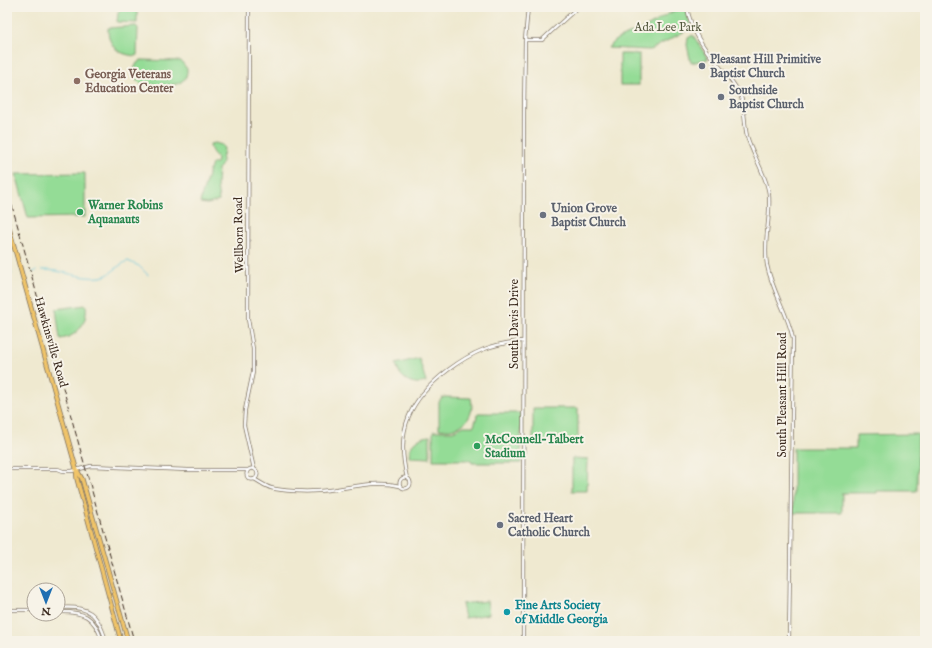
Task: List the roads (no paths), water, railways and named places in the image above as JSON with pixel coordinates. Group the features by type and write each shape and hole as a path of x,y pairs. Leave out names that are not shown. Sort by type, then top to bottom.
{"main road":[{"name":"Hawkinsville Road","path":"7,221 76,468 77,479 121,641"},
{"name":"Hawkinsville Road","path":"76,468 82,479 128,641"}],"street":[{"name":"Wellborn Road","path":"249,7 248,319 253,357 252,379 246,405 244,425 252,461 251,469"},
{"name":"South Davis Drive","path":"523,641 525,419 523,341 525,40 528,7"},
{"path":"525,40 542,40 578,7"},
{"name":"South Pleasant Hill Road","path":"687,7 694,33 707,54 730,79 742,101 747,134 769,191 770,202 765,249 767,265 771,280 787,317 793,339 789,641"},
{"path":"391,484 400,481 403,478 405,471 406,427 411,410 423,392 438,378 472,353 497,344 523,341"},
{"path":"7,469 58,469 63,471 91,466 239,471 251,469 257,471 257,476 262,483"},
{"path":"246,475 251,469"},
{"path":"239,471 246,475 249,479 254,479 272,488 317,491 352,485 391,484 400,486 403,489 408,488 410,483 405,471"},
{"path":"254,479 257,476"},
{"path":"400,481 400,486"},
{"path":"66,608 75,607 89,612 100,623 106,641"},
{"path":"7,610 26,610"},
{"path":"66,612 74,612 89,617 96,625 102,641"}],"waterway":[{"path":"42,270 57,271 94,278 105,276 124,262 128,261 139,266 148,275"},
{"path":"7,271 12,273"}],"railway":[{"path":"7,188 134,641"}],"place":[{"name":"Pleasant Hill Primitive Baptist Church","path":"702,66"},
{"name":"Georgia Veterans Education Center","path":"77,81"},
{"name":"Southside Baptist Church","path":"721,97"},
{"name":"Warner Robins Aquanauts","path":"80,212"},
{"name":"Union Grove Baptist Church","path":"543,215"},
{"name":"McConnell-Talbert Stadium","path":"477,446"},
{"name":"Sacred Heart Catholic Church","path":"500,525"},
{"name":"Fine Arts Society of Middle Georgia","path":"507,612"}],"park label":[{"name":"Ada Lee Park","path":"668,27"}]}
